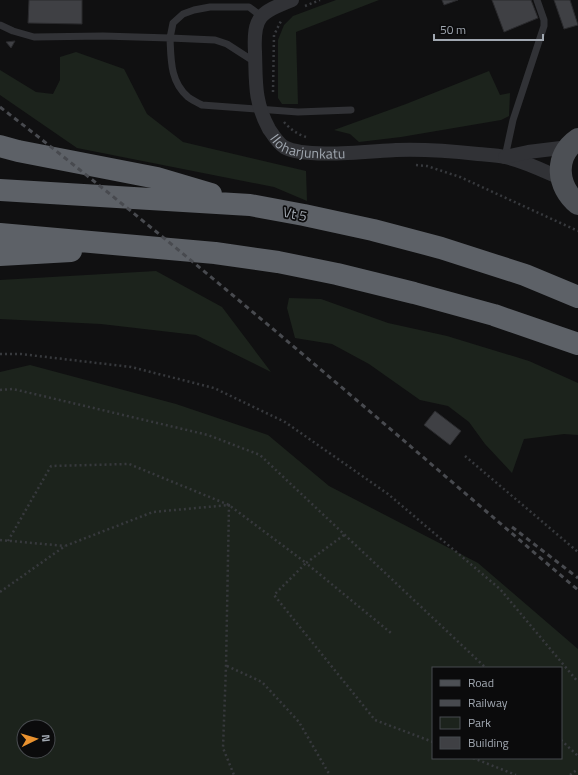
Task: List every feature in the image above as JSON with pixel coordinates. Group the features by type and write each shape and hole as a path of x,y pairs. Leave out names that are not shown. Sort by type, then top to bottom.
{"highway":[{"path":"0,146 18,151 157,178 250,205"},
{"name":"Vt 5","path":"0,190 250,205 373,230 441,248 525,275 578,297"},
{"path":"0,234 215,253 278,262 337,274 414,293 494,315 578,344"},
{"path":"0,255 67,251 215,253"}],"main road":[{"path":"574,143 564,155 560,173 563,185 569,195 578,204"}],"street":[{"path":"261,16 267,11 292,0"},
{"name":"Iloharjunkatu","path":"261,16 256,24 254,40 256,95 262,117 273,136 284,147 300,152 343,153 428,150 505,157 562,179"},
{"name":"Iloharjunkatu","path":"505,157 574,143"}],"lane":[{"path":"505,157 515,113 544,26 544,20 537,0"},
{"path":"261,16 249,3 194,10 183,14 173,23 170,38 171,65 177,85 188,98 202,105 298,112 351,110"},
{"path":"0,25 12,31 34,37 104,36 215,40 227,44 255,62"}],"path":[{"path":"0,354 21,354 132,367 214,388 285,422 388,494 500,589 578,682"},
{"path":"0,390 13,389 208,435 260,455 485,667"},
{"path":"465,456 578,552"},
{"path":"8,541 51,466 129,464 229,505 306,563 391,633"},
{"path":"0,592 65,546 153,512 229,505"},
{"path":"229,505 223,748 234,775"},
{"path":"344,535 306,563 274,595 375,720 432,742"},
{"path":"0,540 65,546"},
{"path":"226,666 262,682 299,722 331,775"},
{"path":"562,741 578,756"},
{"path":"476,759 516,775"},
{"path":"570,775 578,769"}],"green space":[{"path":"336,0 379,0 296,32 298,104 282,104 278,98 278,40 284,25 293,16"},
{"path":"76,52 124,69 147,114 183,142 306,171 307,201 274,187 77,148 0,95 0,70 36,92 53,94 60,80 60,57"},
{"path":"489,71 500,95 510,93 509,116 501,120 401,137 359,142 350,134 334,130 406,104"},
{"path":"156,271 222,307 271,372 196,335 101,324 0,319 0,280"},
{"path":"289,298 321,299 388,323 447,336 529,361 578,383 578,435 564,434 524,439 512,473 485,444 469,422 448,406 420,400 369,364 332,344 295,338 287,308"},
{"path":"30,365 176,404 268,435 329,486 478,563 578,649 578,775 0,775 0,372"}],"building":[{"path":"29,0 82,0 82,24 28,23"},
{"path":"442,0 458,0 444,5"},
{"path":"492,0 531,0 538,18 504,32"},
{"path":"554,0 570,0 578,25 564,29"},
{"path":"15,41 11,48 6,42"},
{"path":"435,411 461,431 450,445 424,425"}],"railway":[{"path":"0,107 74,165 220,285 364,406 578,590"},
{"path":"512,527 578,578"}]}
